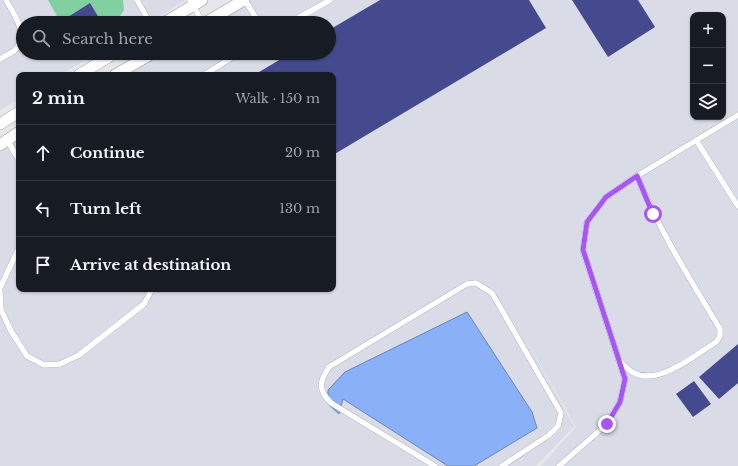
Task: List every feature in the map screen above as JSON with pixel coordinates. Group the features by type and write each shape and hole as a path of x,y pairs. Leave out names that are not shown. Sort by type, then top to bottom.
{"street":[{"path":"216,16 245,0"},
{"path":"174,16 195,2"},
{"path":"84,72 104,60"},
{"path":"120,72 141,60"},
{"path":"0,124 16,114"},
{"path":"3,142 16,134"}],"lane":[{"path":"6,0 16,18"},
{"path":"137,0 146,16"},
{"path":"245,0 255,16"},
{"path":"301,16 330,0"},
{"path":"195,2 201,16"},
{"path":"0,59 14,51 16,48"},
{"path":"209,72 228,60"},
{"path":"559,466 607,424 620,402 625,379 583,250 587,222 606,197 637,176 738,115"},
{"path":"696,140 738,206"},
{"path":"3,142 16,157"},
{"path":"618,361 634,373 646,376 660,374 676,368 716,342 720,336 720,329 653,214 637,176"},
{"path":"0,288 16,255"},
{"path":"435,466 331,403 323,395 321,384 323,376 329,367 467,284 476,283 492,293 561,413 558,426 549,435 502,466"},
{"path":"0,292 1,310 11,331 27,356 44,365 60,364 79,355 144,304 150,292"}],"shaded area":[{"path":"0,0 186,0 160,16 16,16 16,60 85,60 65,72 16,72 16,101 0,110"},
{"path":"244,0 738,0 738,466 541,466 576,427 512,315 574,426 536,466 0,466 0,145 16,134 16,292 336,292 336,72 124,72 145,60 336,60 336,16 219,16"}],"green space":[{"path":"48,0 123,0 124,10 120,16 57,16"}],"water":[{"path":"467,312 532,412 537,428 474,466 448,466 343,399 339,414 328,404 328,390 345,372"}],"building":[{"path":"380,0 529,0 546,28 336,153 336,72 259,72 279,60 336,60 336,26"},
{"path":"572,0 638,0 655,27 608,57"},
{"path":"90,3 98,16 70,16"},
{"path":"738,344 738,383 719,399 699,377"},
{"path":"694,381 711,404 693,417 676,394"}],"route":[{"path":"607,424 620,402 625,379 583,250 587,222 606,197 637,176 653,214"}]}
